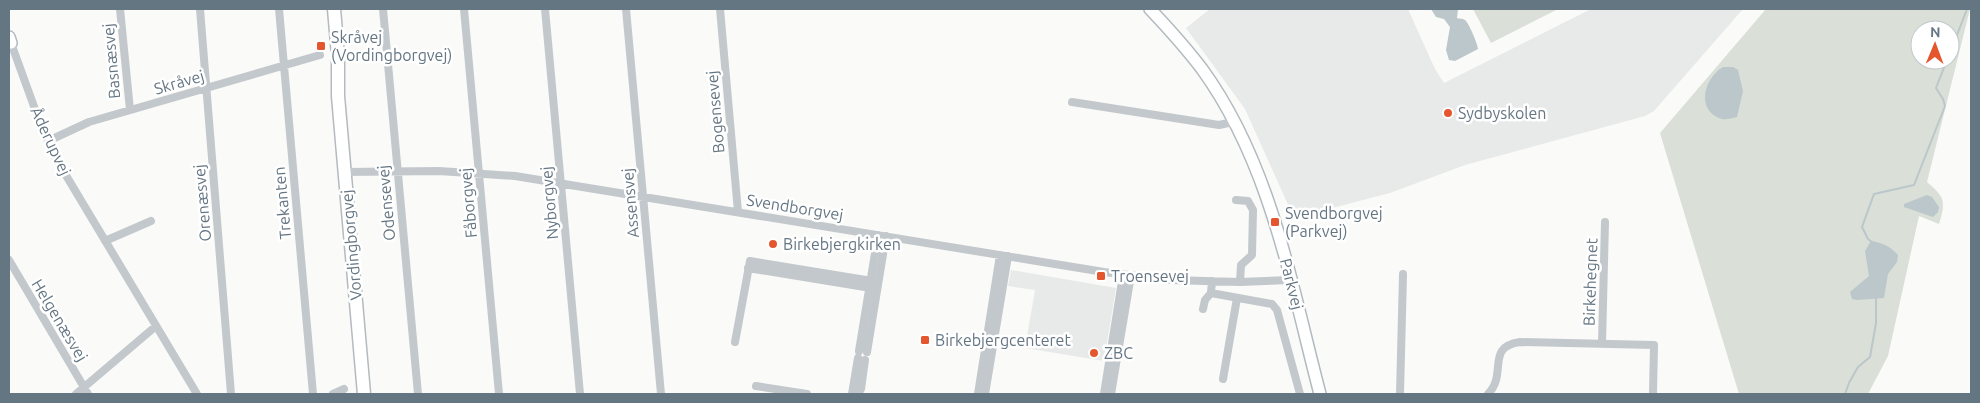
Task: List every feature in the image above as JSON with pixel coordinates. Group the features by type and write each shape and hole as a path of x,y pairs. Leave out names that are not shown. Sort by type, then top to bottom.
{"main road":[{"name":"Vordingborgvej","path":"325,9 330,56 338,96"},
{"name":"Vordingborgvej","path":"334,9 338,55 338,96 364,394"}],"street":[{"name":"Basnæsvej","path":"120,9 130,110"},
{"name":"Orenæsvej","path":"200,9 231,394"},
{"name":"Trekanten","path":"278,9 313,394"},
{"name":"Odensevej","path":"383,9 418,394"},
{"name":"Fåborgvej","path":"464,9 499,394"},
{"name":"Nyborgvej","path":"545,9 580,394"},
{"name":"Assensvej","path":"626,9 661,394"},
{"name":"Bogensevej","path":"720,9 738,212"},
{"name":"Parkvej","path":"1150,9 1202,69 1249,152 1277,228 1320,394"},
{"name":"Åderupvej","path":"11,47 55,157 197,394"},
{"name":"Skråvej","path":"48,141 89,122 320,55"},
{"path":"1072,102 1220,125 1233,122"},
{"name":"Svendborgvej","path":"345,172 397,170 479,174 561,183 1004,256 1170,280 1240,282 1290,280"},
{"path":"1236,200 1248,201 1253,210 1252,256 1241,265 1240,282"},
{"path":"105,241 151,221"},
{"name":"Birkehegnet","path":"1602,344 1605,222"},
{"path":"852,394 862,355 882,236"},
{"path":"978,394 1004,256"},
{"path":"985,394 1004,256"},
{"name":"Helgenæsvej","path":"9,260 86,391"},
{"path":"735,342 749,264 874,285"},
{"path":"1400,394 1403,274"},
{"path":"1104,394 1127,275"},
{"path":"1111,394 1127,275"},
{"path":"1203,309 1205,300 1211,293 1212,281"},
{"path":"1211,293 1272,304 1277,310 1300,394"},
{"path":"1224,379 1237,298"},
{"path":"76,394 86,391 156,326"},
{"name":"Birkehegnet","path":"1488,394 1497,383 1499,358 1502,351 1514,343 1654,345 1653,394"},
{"path":"858,394 861,389 862,355"},
{"path":"756,386 807,394"},
{"path":"333,394 344,390"}],"shaded area":[{"name":"Sydbyskolen","path":"1210,9 1408,9 1435,69 1444,83 1591,9 1743,9 1654,111 1645,116 1465,165 1390,193 1294,218 1245,109 1186,28"},
{"path":"1431,9 1458,9 1457,18 1464,19 1467,22 1478,49 1455,61 1449,60 1446,50 1450,27 1444,19 1436,17"},
{"path":"1473,9 1558,9 1491,43"},
{"path":"1766,9 1970,9 1960,49 1960,20 1910,20 1910,70 1955,70 1927,182 1941,196 1943,210 1939,224 1919,216 1888,356 1868,394 1739,394 1660,133"},
{"path":"1723,67 1733,67 1738,70 1743,91 1737,117 1725,119 1714,115 1708,109 1705,102 1707,86 1716,72"},
{"path":"1927,195 1932,197 1939,207 1938,212 1933,217 1904,207 1904,204"},
{"path":"1871,241 1892,249 1898,255 1897,262 1888,274 1884,298 1852,299 1850,292 1869,276 1865,251"},
{"name":"ZBC","path":"1011,270 1116,288 1104,361 1025,348 1035,290 1008,286"}],"waterway":[{"path":"1960,27 1967,9"},
{"path":"1872,242 1868,239 1862,227 1874,194 1914,185 1945,106 1936,88 1943,70"},
{"path":"1845,394 1858,367 1870,357 1876,323 1876,298"}],"place":[{"name":"Skråvej (Vordingborgvej)","path":"321,46"},
{"name":"Sydbyskolen","path":"1448,113"},
{"name":"Svendborgvej (Parkvej)","path":"1275,222"},
{"name":"Birkebjergkirken","path":"773,244"},
{"name":"Troensevej","path":"1101,276"},
{"name":"Birkebjergcenteret","path":"925,340"},
{"name":"ZBC","path":"1094,353"}]}
